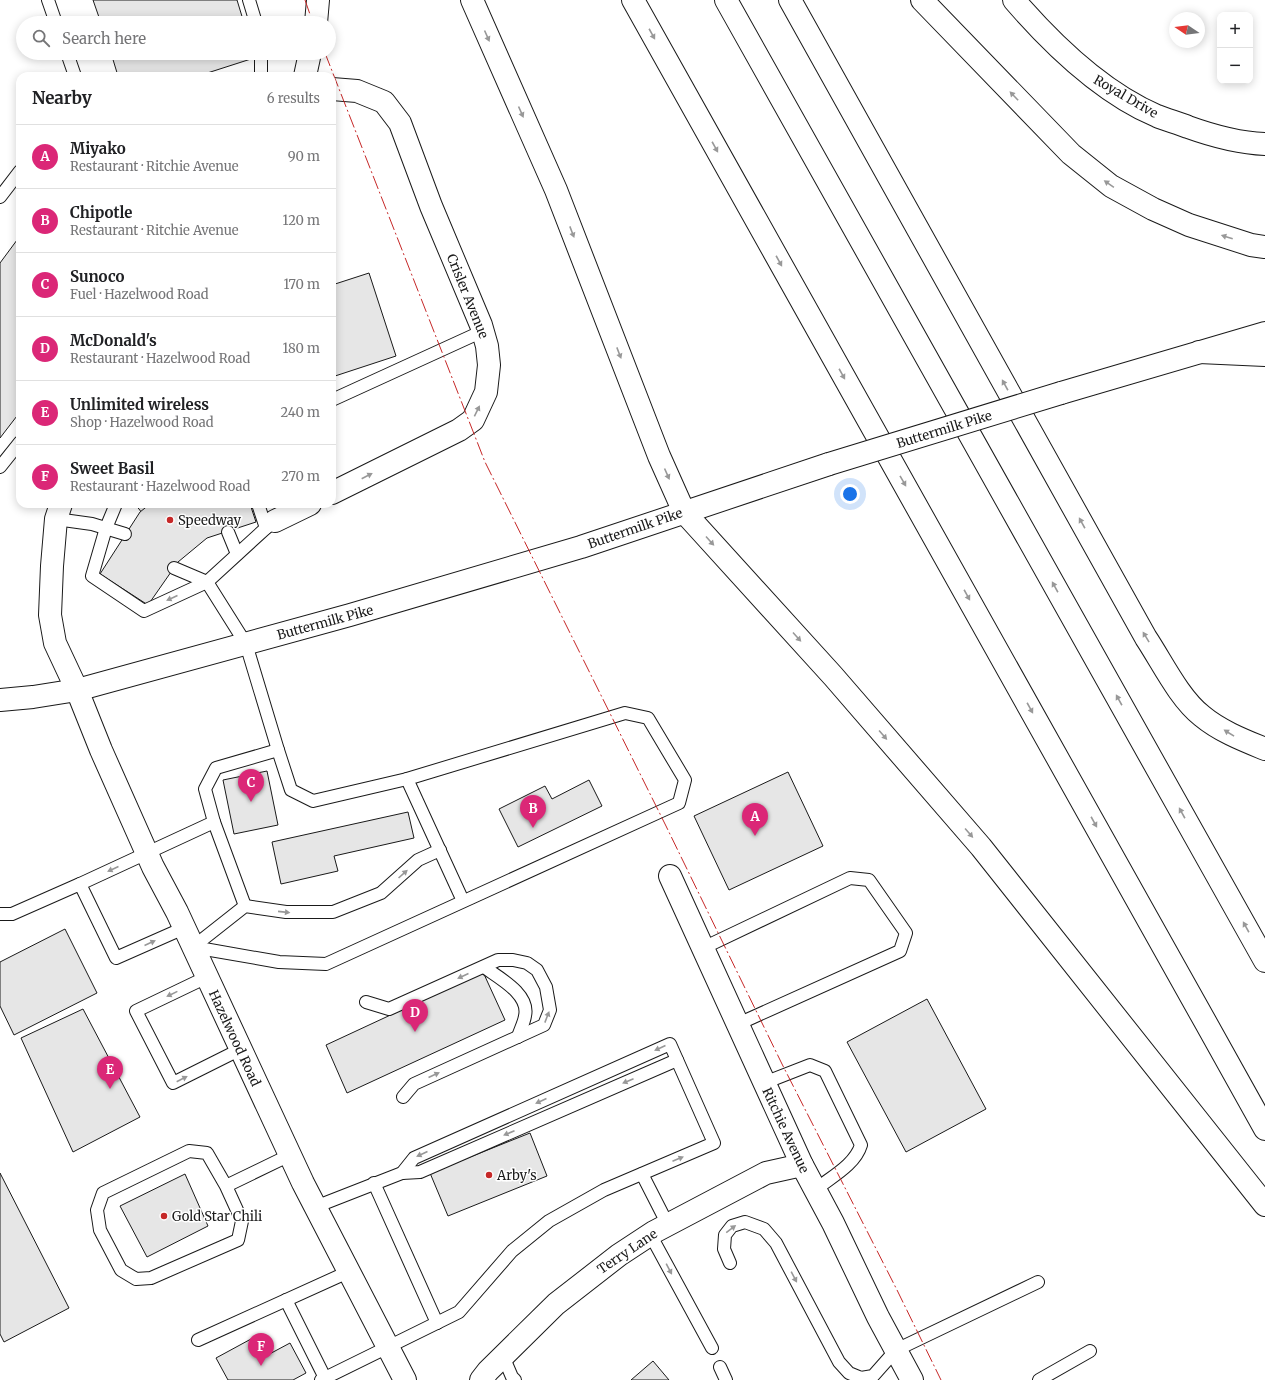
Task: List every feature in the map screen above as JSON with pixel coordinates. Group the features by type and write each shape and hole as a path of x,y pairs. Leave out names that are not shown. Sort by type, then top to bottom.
{"main road":[{"path":"317,16 318,0"},
{"path":"472,0 556,190 659,456 684,512 832,676 981,847 1265,1205"},
{"path":"633,0 928,524 1265,1129"},
{"path":"726,0 1265,961"},
{"path":"790,0 1146,638 1185,699 1202,716 1237,737 1265,749"},
{"path":"922,0 1071,154 1111,186 1153,209 1189,225 1251,245 1265,247"},
{"name":"Royal Drive","path":"1014,0 1035,24 1086,72 1124,98 1156,115 1214,136 1254,144 1265,144"},
{"path":"306,72 308,60"},
{"name":"Crisler Avenue","path":"336,89 357,91 384,102 400,123 431,206 483,331 487,346 489,365 486,392 473,420 459,430 336,491"},
{"name":"Buttermilk Pike","path":"0,700 33,697 77,690 350,615 566,551 828,464 1265,333"},
{"path":"1199,352 1265,355"},
{"path":"270,525 302,508"},
{"name":"Hazelwood Road","path":"58,511 52,566 50,615 55,643 77,690 101,750 147,854 189,937 315,1207 405,1380"},
{"name":"Ritchie Avenue","path":"670,876 802,1165 833,1223 878,1317 912,1380"},
{"name":"Terry Lane","path":"481,1380 556,1304 619,1254 659,1230 766,1173 802,1165"}],"lane":[{"path":"48,0 54,16"},
{"path":"250,0 254,16"},
{"path":"69,60 74,72"},
{"path":"261,60 261,72"},
{"path":"0,197 16,176"},
{"path":"336,398 483,331"},
{"path":"0,467 16,447"},
{"path":"114,508 106,528 92,576 144,611 207,582 236,554 270,525 260,508"},
{"path":"58,511 92,524 125,534"},
{"path":"228,532 236,554"},
{"path":"174,568 207,582 246,644 291,790 313,801 390,784 625,713 648,718 685,780 679,803 326,964 279,962 189,937"},
{"path":"245,906 214,822 205,788 216,768 278,750"},
{"path":"407,779 463,901"},
{"path":"0,914 12,914 147,854 214,822"},
{"path":"80,884 116,958 189,937 245,906 286,912 333,912 381,894 418,860 440,850"},
{"path":"703,948 850,878 869,880 906,934 900,951 738,1024"},
{"path":"366,1002 389,1009 498,960 513,960 527,963 537,970 546,987 550,1010 544,1025 414,1084 403,1097"},
{"path":"484,967 515,990 523,1000 526,1016 518,1037"},
{"path":"207,977 136,1011 173,1083 241,1049"},
{"path":"286,1300 324,1379 459,1312 512,1251 549,1221 604,1190 714,1143 670,1044 414,1158 402,1173"},
{"path":"315,1207 402,1173 420,1172 677,1060"},
{"path":"764,1083 810,1065 825,1072 858,1138 861,1145 858,1153 845,1167 815,1190"},
{"path":"189,1151 207,1153 226,1186 242,1220 238,1240 152,1278 136,1279 121,1270 100,1230 97,1210 103,1193 189,1151"},
{"path":"226,1186 290,1155"},
{"path":"642,1174 659,1230 712,1348"},
{"path":"374,1183 437,1323"},
{"path":"730,1263 724,1249 724,1235 732,1226 745,1222 764,1229 776,1243 839,1362 849,1372 861,1378 873,1376 896,1350 1038,1282"},
{"path":"198,1340 348,1272"},
{"path":"1039,1380 1090,1351"},
{"path":"503,1356 512,1378 515,1380"},
{"path":"720,1367 726,1380"}],"building":[{"path":"93,0 237,0 242,16 99,16"},
{"path":"113,60 248,60 210,72 117,72"},
{"path":"16,241 16,417 0,438 0,263"},
{"path":"369,273 396,356 336,376 336,284"},
{"path":"138,508 179,508 202,536 176,556"},
{"path":"145,508 251,508 256,522 207,538 178,562 148,605 100,574 140,512"},
{"path":"267,771 278,825 234,834 223,780"},
{"path":"788,772 823,846 729,890 694,816"},
{"path":"589,780 602,806 518,847 499,809 545,786 552,799"},
{"path":"408,812 414,838 334,856 338,871 281,884 272,842"},
{"path":"65,929 97,993 14,1035 0,1006 0,962"},
{"path":"483,972 505,1020 347,1093 326,1045"},
{"path":"927,999 986,1109 906,1152 847,1042"},
{"path":"83,1009 140,1117 73,1152 21,1038"},
{"name":"Arby's","path":"530,1133 547,1176 448,1216 430,1173"},
{"path":"0,1173 69,1308 4,1342 0,1334"},
{"name":"Gold Star Chili","path":"185,1174 208,1226 147,1257 120,1206"},
{"path":"251,1339 262,1358 290,1343 306,1373 293,1380 228,1380 216,1358"},
{"path":"653,1361 669,1380 631,1380"}],"power":[{"path":"305,0 311,16"},
{"path":"328,60 332,72"},
{"path":"336,81 485,462 666,826 782,1064 941,1380"}],"place":[{"name":"Speedway","path":"170,520"},
{"name":"Sunoco","path":"251,802"},
{"name":"Chipotle","path":"533,828"},
{"name":"Miyako","path":"755,836"},
{"name":"McDonald's","path":"415,1032"},
{"name":"Unlimited wireless","path":"110,1089"},
{"name":"Arby's","path":"489,1175"},
{"name":"Gold Star Chili","path":"164,1216"},
{"name":"Sweet Basil","path":"261,1366"}]}
